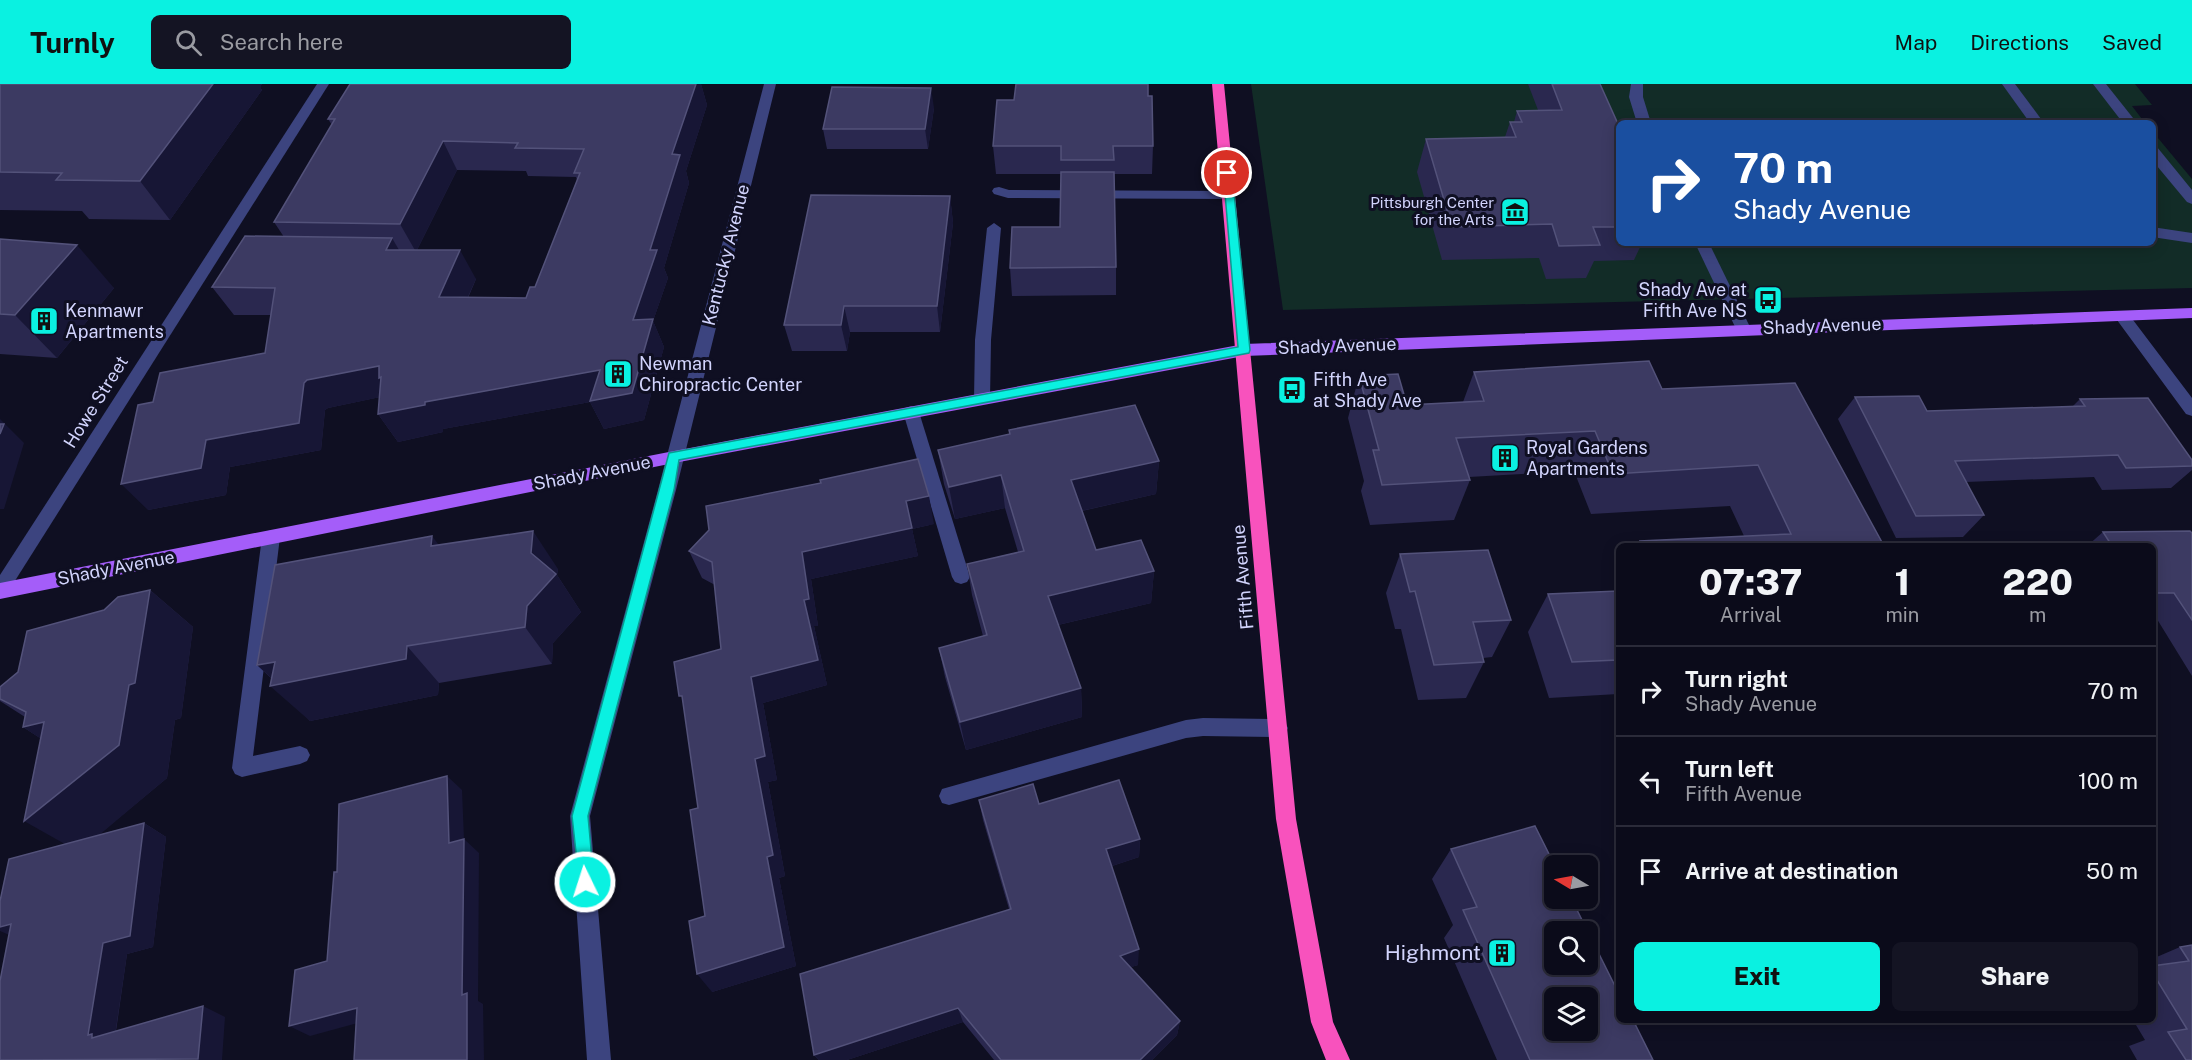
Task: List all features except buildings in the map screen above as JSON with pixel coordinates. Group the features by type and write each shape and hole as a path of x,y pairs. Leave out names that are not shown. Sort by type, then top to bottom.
{"highway":[{"name":"Fifth Avenue","path":"1218,84 1286,819 1322,1022 1338,1060"}],"main road":[{"name":"Shady Avenue","path":"0,591 674,457 1244,350 2192,313"}],"street":[{"name":"Howe Street","path":"0,591 323,84"},
{"name":"Kentucky Avenue","path":"599,1060 580,816 667,490 770,84"},
{"path":"1637,84 1636,97 1643,120"},
{"path":"2008,84 2035,120"},
{"path":"2099,84 2128,120"},
{"path":"2156,155 2192,199"},
{"path":"999,191 1008,194 1229,195"},
{"path":"982,399 983,340 994,228"},
{"path":"2156,233 2192,238"},
{"path":"1703,246 1743,329"},
{"path":"212,256 230,256"},
{"path":"2122,316 2192,410"},
{"path":"911,412 961,577"},
{"path":"271,537 242,768 300,755"},
{"path":"949,796 1186,729 1203,727 1278,728"}],"green space":[{"path":"1251,84 2135,84 2152,105 2132,106 2143,120 1616,120 1616,246 2156,246 2156,136 2192,179 2192,288 1283,310"}],"place":[{"name":"Pittsburgh Center for the Arts","path":"1515,212"},
{"name":"Shady Ave at Fifth Ave NS","path":"1768,300"},
{"name":"Kenmawr Apartments","path":"44,321"},
{"name":"Newman Chiropractic Center","path":"618,374"},
{"name":"Fifth Ave at Shady Ave","path":"1292,390"},
{"name":"Royal Gardens Apartments","path":"1505,458"},
{"name":"Highmont","path":"1502,953"}],"route":[{"path":"585,882 580,816 674,457 1244,350 1227,173"}]}
